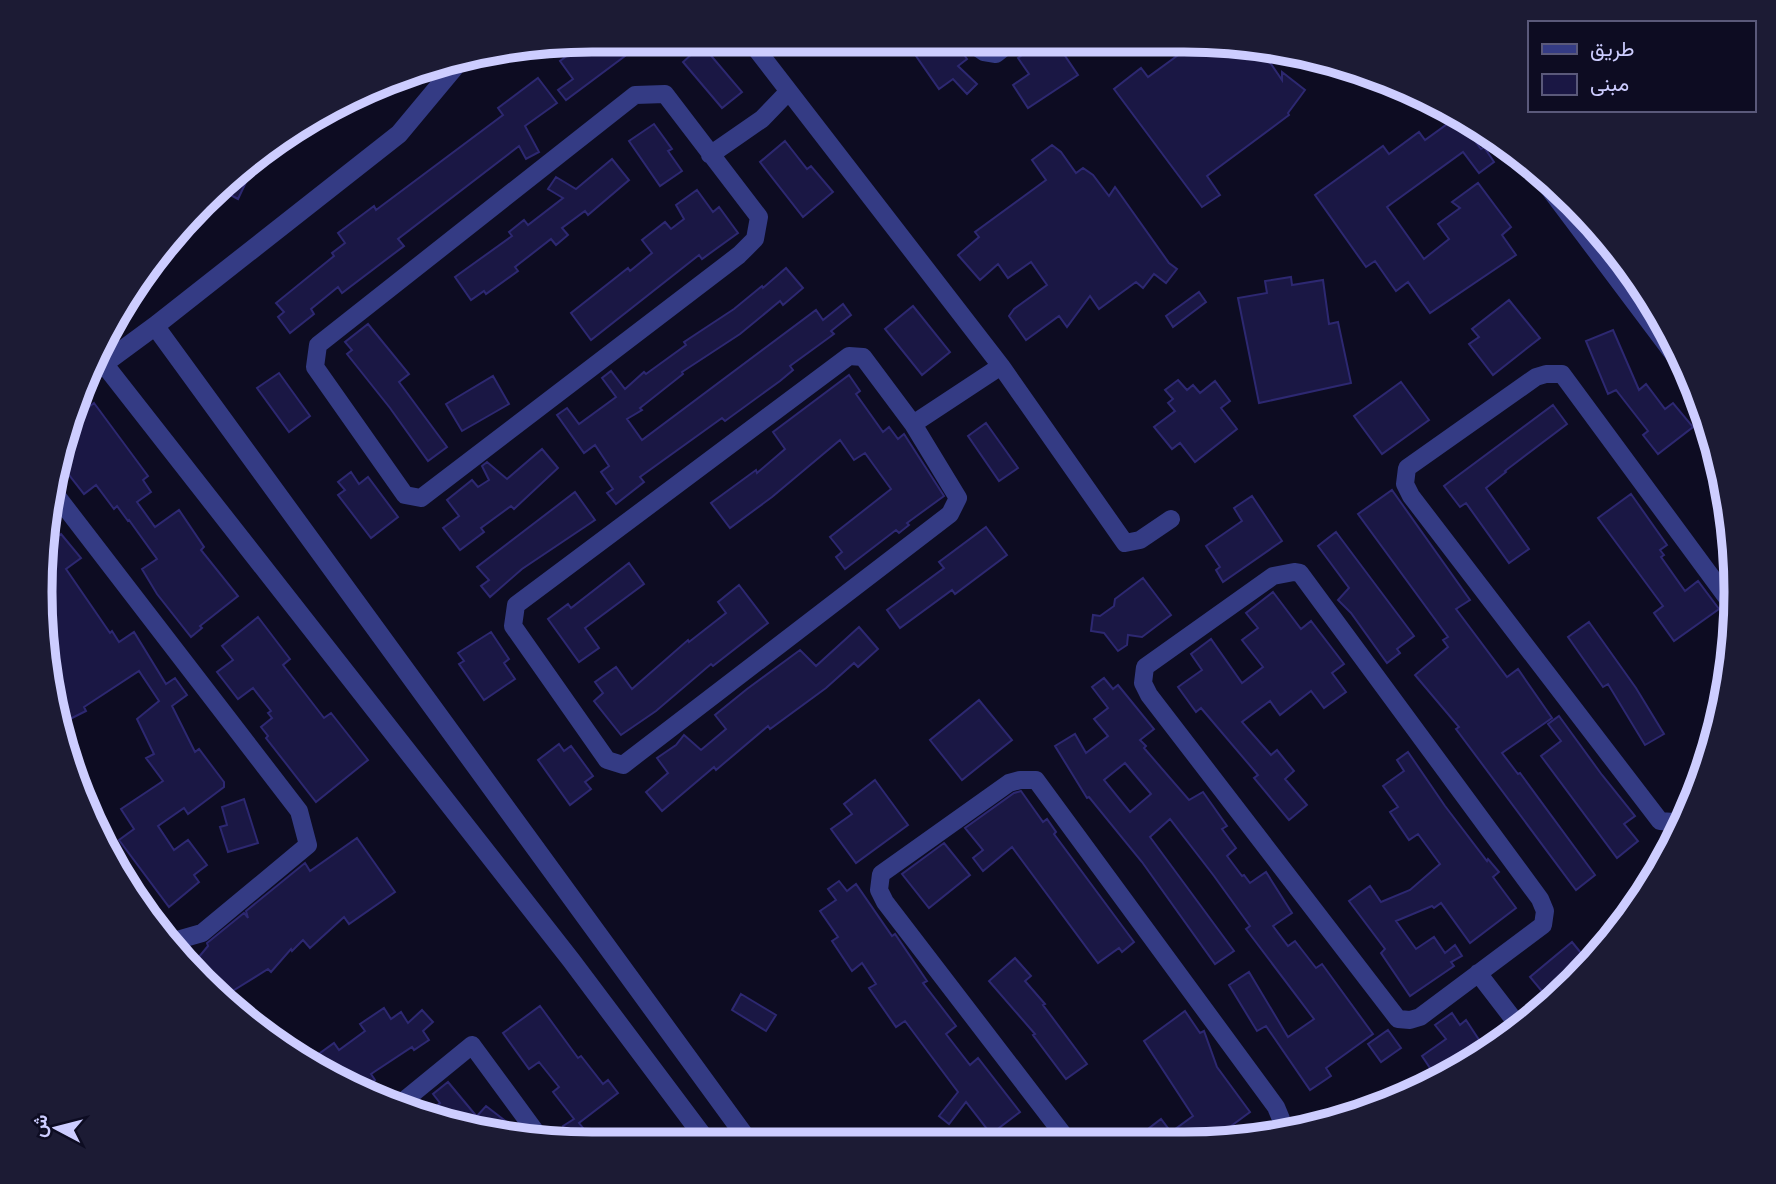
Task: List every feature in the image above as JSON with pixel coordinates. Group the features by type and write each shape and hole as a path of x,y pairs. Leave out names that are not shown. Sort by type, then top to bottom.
{"street":[{"path":"758,52 1001,366 1125,543 1140,540 1171,519"},
{"path":"451,71 399,134 104,364 572,960 700,1132"},
{"path":"710,155 762,119 788,92"},
{"path":"664,94 710,155 759,217 755,239 739,255 421,498 405,495 315,367 317,345 635,95 664,94"},
{"path":"1580,226 1623,279"},
{"path":"155,326 742,1132"},
{"path":"849,356 863,357 913,424 958,498 950,514 623,765 607,760 513,626 516,605 849,356"},
{"path":"913,424 1001,366"},
{"path":"1672,822 1660,821 1411,496 1405,484 1407,468 1535,377 1562,374 1724,594"},
{"path":"61,501 299,811 308,845 202,933 179,939"},
{"path":"1300,573 1540,900 1545,911 1543,925 1478,974 1420,1017 1398,1019 1149,695 1143,683 1145,667 1273,576 1300,573"},
{"path":"1061,1132 893,913 879,890 881,874 1009,783 1020,780 1036,780 1276,1107 1281,1122"},
{"path":"1478,974 1513,1019"},
{"path":"407,1098 472,1045 533,1128"}],"building":[{"path":"622,52 625,56 566,100 558,90 573,79 560,61 570,53"},
{"path":"694,52 708,52 742,92 722,108 683,62"},
{"path":"913,52 962,52 967,59 958,66 977,84 967,94 953,79 939,89"},
{"path":"1026,52 1062,52 1078,75 1028,108 1013,85 1029,74 1018,58"},
{"path":"1182,52 1219,54 1264,59 1282,80 1282,72 1305,90 1289,115 1207,176 1220,195 1202,207 1114,89 1141,68 1148,77"},
{"path":"538,78 557,103 525,126 539,152 526,159 519,146 398,239 404,246 342,293 338,287 311,309 314,314 290,333 278,317 284,312 276,303 334,256 332,253 345,243 338,233 374,206 376,210 503,115 498,108"},
{"path":"1449,122 1470,135 1481,149 1484,147 1494,162 1479,173 1463,152 1387,207 1424,259 1449,239 1438,224 1460,208 1452,202 1478,183 1511,227 1502,235 1516,255 1430,313 1408,282 1396,291 1375,261 1366,267 1315,195 1383,146 1389,154 1419,132 1425,140"},
{"path":"654,124 672,149 668,151 682,171 660,186 629,141"},
{"path":"785,141 807,169 811,166 833,192 803,217 760,162"},
{"path":"1052,145 1061,152 1076,173 1083,168 1093,175 1109,196 1115,187 1169,263 1177,269 1166,283 1154,274 1143,288 1136,282 1099,309 1090,296 1067,327 1059,316 1026,340 1009,316 1014,309 1047,285 1031,262 1008,278 998,264 980,280 958,255 979,237 975,232 1046,180 1032,160"},
{"path":"612,159 629,180 588,215 585,211 562,228 568,235 556,245 551,239 515,267 518,271 486,294 484,291 471,300 455,277 512,236 509,232 524,220 528,225 563,198 548,189 556,177 576,189"},
{"path":"249,176 238,199 228,194"},
{"path":"697,190 713,212 719,207 738,233 702,259 699,255 591,340 571,313 628,268 630,271 652,253 642,240 665,222 671,229 684,219 676,205"},
{"path":"786,268 803,288 783,305 780,301 740,334 682,372 683,374 640,408 642,410 627,419 642,440 816,310 823,320 843,304 851,315 831,331 834,334 790,366 793,370 780,381 725,421 722,418 640,477 644,482 616,504 607,493 613,489 601,472 609,466 595,445 584,453 557,415 567,408 579,424 616,397 602,378 611,371 625,389 644,372 646,374 686,345 684,342 734,309 762,286 763,288"},
{"path":"1291,277 1292,285 1323,280 1329,324 1338,322 1351,383 1259,403 1238,298 1267,293 1265,281"},
{"path":"1199,292 1206,302 1173,327 1166,316"},
{"path":"1509,300 1540,338 1493,375 1469,344 1479,337 1472,329"},
{"path":"913,306 950,352 922,375 885,329"},
{"path":"368,324 409,374 399,382 447,447 428,461 347,354 352,350 345,342"},
{"path":"1613,330 1639,390 1646,384 1665,409 1673,403 1693,427 1658,454 1643,435 1648,431 1616,390 1608,394 1586,341"},
{"path":"279,373 310,416 289,432 257,388"},
{"path":"849,375 860,391 856,394 883,432 889,427 898,439 904,434 944,496 907,523 909,525 899,533 896,530 845,569 836,557 842,552 830,537 891,489 865,453 854,460 840,440 730,528 711,503 756,470 757,473 785,449 773,432"},
{"path":"493,376 509,404 462,431 446,404"},
{"path":"1178,380 1187,390 1193,385 1200,393 1215,381 1230,401 1221,408 1237,429 1195,462 1180,443 1172,449 1154,427 1175,411 1168,403 1173,399 1165,390"},
{"path":"1401,382 1429,420 1382,454 1354,416"},
{"path":"94,403 148,476 143,480 151,492 137,502 155,527 179,510 204,547 201,550 238,596 200,626 202,628 191,637 157,594 142,569 157,559 129,520 117,506 114,509 96,485 84,494 66,472 84,411"},
{"path":"1553,405 1567,424 1486,488 1529,549 1509,563 1466,503 1460,507 1444,486"},
{"path":"986,423 1018,468 999,481 968,436"},
{"path":"542,449 558,468 514,509 511,506 481,528 484,532 460,550 443,528 459,516 447,500 472,480 478,487 489,480 482,466 487,462 507,479"},
{"path":"351,472 359,484 368,477 398,517 371,538 338,495 345,490 338,482"},
{"path":"1392,490 1470,600 1456,609 1507,677 1518,669 1552,718 1502,753 1518,774 1520,773 1595,875 1576,890 1456,729 1459,727 1415,675 1448,647 1443,640 1448,637 1358,514"},
{"path":"575,492 595,520 522,569 490,597 481,586 489,580 477,567"},
{"path":"1631,494 1667,545 1660,550 1664,555 1661,557 1685,591 1698,581 1719,609 1674,641 1654,613 1663,606 1598,518"},
{"path":"1252,496 1282,541 1223,582 1216,570 1220,567 1206,546 1242,521 1234,508"},
{"path":"986,527 1007,555 955,594 952,590 900,628 887,610 944,568 939,562"},
{"path":"1336,532 1414,636 1397,649 1400,653 1387,663 1351,613 1338,600 1349,588 1318,546"},
{"path":"61,534 81,558 66,569 110,633 112,631 119,642 134,632 166,684 175,678 187,695 172,706 195,752 199,749 224,782 224,787 188,814 184,808 158,826 174,850 188,840 207,865 194,875 199,882 169,907 119,840 134,829 121,809 163,781 146,758 154,754 137,719 159,701 139,671 84,707 86,711 68,720 57,662 54,627 52,592 56,538"},
{"path":"629,563 644,584 585,628 599,648 579,662 548,619 568,604 571,608"},
{"path":"1143,578 1171,615 1142,637 1128,635 1127,645 1118,651 1104,633 1091,631 1093,615 1100,616 1114,606 1115,599"},
{"path":"739,585 768,623 713,666 711,664 656,711 621,735 594,701 603,693 595,682 616,667 632,689 688,640 689,642 726,613 718,602"},
{"path":"1273,592 1301,629 1311,621 1344,664 1332,673 1346,692 1324,708 1311,691 1280,715 1270,701 1242,722 1271,755 1277,750 1294,771 1285,779 1307,805 1289,820 1254,778 1258,775 1201,708 1196,712 1178,687 1202,670 1191,654 1211,639 1242,683 1263,667 1242,640 1258,628 1246,613"},
{"path":"258,617 290,659 283,665 324,718 331,713 368,760 316,802 266,738 268,736 261,727 272,718 268,713 271,711 253,688 238,699 217,672 233,660 222,646"},
{"path":"1589,622 1636,688 1664,734 1645,745 1608,684 1603,687 1568,637"},
{"path":"859,627 878,649 858,667 854,663 826,688 770,729 768,726 662,811 646,792 668,773 657,758 676,745 684,735 701,750 726,729 715,715 747,689 800,650 816,666"},
{"path":"491,632 509,659 504,663 515,679 484,700 459,664 464,661 458,653"},
{"path":"1104,678 1113,689 1118,685 1154,729 1140,740 1146,746 1144,748 1189,800 1203,792 1227,826 1222,829 1236,848 1227,856 1250,883 1266,872 1292,913 1273,926 1288,946 1295,941 1316,968 1322,964 1373,1034 1326,1068 1331,1076 1310,1090 1266,1026 1257,1031 1229,985 1249,972 1288,1037 1314,1019 1246,929 1250,926 1214,876 1170,819 1150,837 1234,951 1215,964 1142,862 1089,797 1087,798 1055,746 1075,734 1086,753 1108,736 1094,719 1108,708 1092,687","holes":["1125,763 1151,794 1130,812 1104,780"]},
{"path":"979,700 1012,740 962,780 930,740"},
{"path":"1559,716 1635,816 1624,824 1638,841 1617,858 1541,756 1561,741 1548,724"},
{"path":"559,744 564,751 571,746 593,776 585,782 591,789 570,805 538,760"},
{"path":"1408,752 1445,806 1487,861 1488,859 1499,872 1493,877 1516,908 1470,943 1441,903 1396,921 1416,949 1434,937 1445,953 1455,945 1462,956 1451,962 1454,966 1410,996 1381,953 1385,949 1349,901 1370,886 1381,902 1410,890 1440,864 1418,834 1409,840 1390,812 1398,807 1383,786 1404,771 1397,760"},
{"path":"875,780 908,825 856,863 831,829 852,814 844,804"},
{"path":"1021,791 1043,822 1047,819 1056,832 1054,834 1134,942 1122,952 1119,948 1098,963 1012,847 983,871 973,858 983,850 965,828 1014,793"},
{"path":"244,799 258,843 228,852 220,827 227,825 222,807"},
{"path":"357,838 395,892 349,924 344,917 310,948 303,940 292,951 291,949 271,972 268,969 231,992 232,994 197,959 208,946 207,943 244,913 248,918 246,911 305,863 310,871"},
{"path":"944,843 970,875 929,908 902,874"},
{"path":"839,881 847,891 856,884 892,936 895,934 927,981 923,983 956,1026 946,1034 970,1065 978,1058 1020,1112 994,1132 989,1132 966,1102 949,1124 939,1116 958,1092 905,1021 896,1027 869,988 876,984 862,963 852,971 832,941 838,937 820,911 836,900 828,889"},
{"path":"1572,942 1583,955 1544,994 1530,977"},
{"path":"1015,958 1031,976 1025,981 1045,1004 1043,1005 1087,1064 1066,1079 1033,1035 1035,1034 989,981"},
{"path":"741,994 776,1015 766,1031 732,1010"},
{"path":"540,1006 578,1058 581,1056 603,1084 608,1080 618,1093 579,1123 583,1128 578,1131 566,1131 563,1126 574,1119 553,1092 559,1087 539,1062 529,1069 503,1033"},
{"path":"384,1008 391,1019 401,1012 408,1023 422,1010 433,1022 423,1031 429,1040 414,1050 412,1047 371,1074 375,1080 371,1083 316,1056 334,1043 339,1050 365,1031 360,1024"},
{"path":"1185,1011 1200,1033 1204,1031 1217,1067 1250,1112 1226,1129 1171,1132 1193,1116 1144,1041"},
{"path":"1452,1013 1460,1025 1466,1020 1481,1043 1432,1071 1422,1056 1446,1039 1435,1025"},
{"path":"1388,1030 1401,1048 1381,1062 1368,1044"},
{"path":"448,1082 478,1118 434,1108 440,1103 433,1094"},
{"path":"486,1106 511,1125 482,1120 477,1116"},
{"path":"1161,1119 1171,1132 1144,1132"}]}
